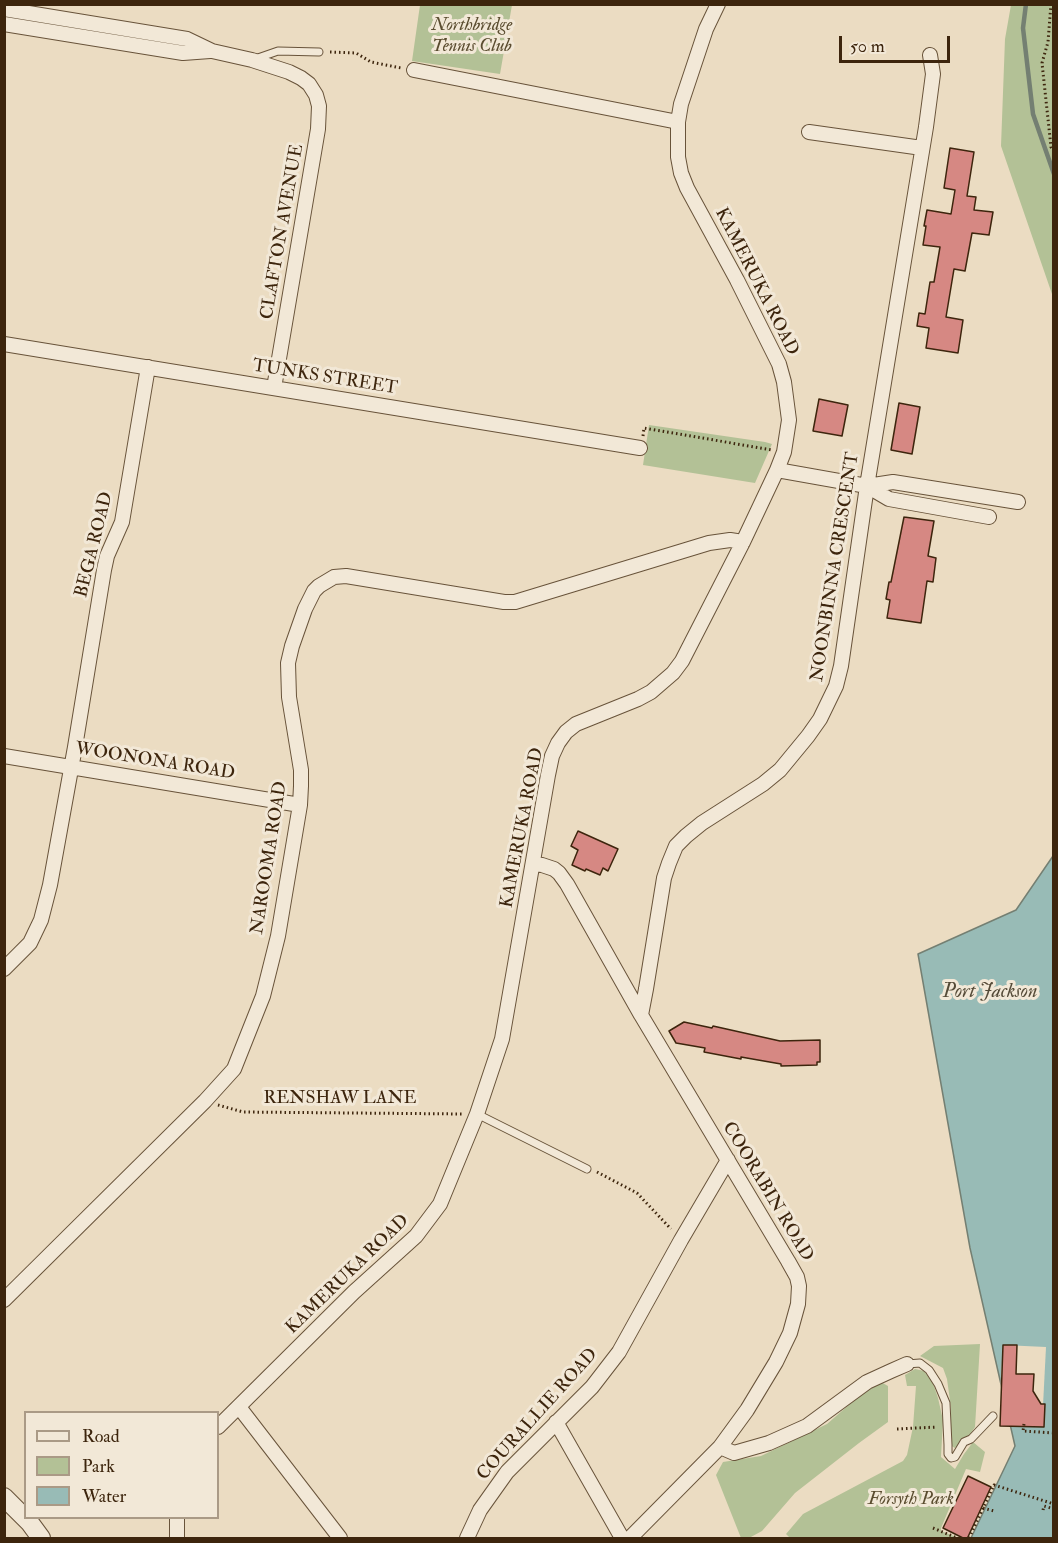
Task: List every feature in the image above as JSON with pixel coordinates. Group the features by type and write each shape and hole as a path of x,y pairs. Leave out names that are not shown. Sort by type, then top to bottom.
{"street":[{"name":"KAMERUKA ROAD","path":"219,1426 354,1292 408,1243 440,1204 477,1114 502,1039 552,756 566,732 576,724 645,696 673,673 682,661 743,542 777,470 787,437 789,420 779,364 687,188 678,157 678,122 685,87 706,29 718,4"},
{"path":"4,9 187,39 212,51 252,60"},
{"path":"4,24 183,53 212,51"},
{"name":"NOONBINNA CRESCENT","path":"641,1015 664,878 676,846 702,824 763,784 780,770 808,736 836,686 922,148 933,74 930,55"},
{"name":"CLAFTON AVENUE","path":"252,60 301,78 309,84 316,95 319,106 318,129 274,388"},
{"path":"414,70 678,122"},
{"path":"809,132 922,148"},
{"name":"TUNKS STREET","path":"4,344 640,448"},
{"name":"BEGA ROAD","path":"4,969 30,943 41,920 50,885 104,570 107,556 122,522 148,367"},
{"path":"777,470 867,486 893,482 1018,502"},
{"path":"867,486 889,499 989,517"},
{"name":"NAROOMA ROAD","path":"4,1300 234,1070 263,996 278,936 300,805 301,770 292,718 288,663 298,627 314,591 334,577 346,576 515,602 710,543 730,540 743,542"},
{"name":"WOONONA ROAD","path":"4,756 300,805"},
{"name":"COORABIN ROAD","path":"534,864 554,869 563,878 641,1015 797,1277 799,1296 794,1324 776,1362 747,1410 720,1447 630,1539"},
{"name":"COURALLIE ROAD","path":"467,1539 491,1491 592,1387 619,1352 728,1160"},
{"path":"720,1447 734,1453 768,1443 807,1426 867,1382 907,1364"},
{"path":"239,1407 340,1539"},
{"path":"556,1422 622,1539"},
{"path":"4,1497 24,1516"},
{"path":"27,1519 41,1539"},
{"path":"177,1519 177,1539"}],"lane":[{"path":"252,60 278,51 319,52"},
{"path":"477,1114 587,1168"},
{"path":"907,1364 920,1363 929,1370 938,1384 946,1403 948,1454 951,1458 955,1457 964,1443 971,1439 993,1416"}],"path":[{"path":"1051,4 1048,42 1042,63 1053,151"},
{"path":"319,52 356,54 371,62 414,70"},
{"path":"640,448 644,429 772,450"},
{"name":"RENSHAW LANE","path":"205,1101 243,1112 477,1114"},
{"path":"587,1168 637,1193 681,1240"},
{"path":"1024,1424 1023,1431 1053,1433"},
{"path":"897,1429 933,1426 948,1428"},
{"path":"969,1539 994,1485 1053,1504"},
{"path":"1043,1509 1044,1506 1053,1509"},
{"path":"983,1508 993,1511"},
{"path":"933,1528 957,1539"}],"green space":[{"name":"Northbridge Tennis Club","path":"420,5 512,5 500,74 412,61"},
{"path":"1011,5 1053,5 1053,297 1001,146 1005,39"},
{"path":"649,425 772,444 755,483 643,465"},
{"path":"980,1344 975,1427 969,1436 955,1448 950,1445 951,1408 943,1368 920,1356 934,1346"},
{"name":"Forsyth Park","path":"915,1369 924,1371 933,1383 938,1398 943,1420 941,1457 955,1469 973,1442 985,1452 980,1472 966,1469 941,1528 941,1531 959,1538 790,1538 786,1534 803,1514 903,1461 907,1455 913,1427 916,1386 907,1386 905,1375"},
{"path":"881,1382 888,1386 888,1422 795,1493 762,1531 749,1538 741,1538 716,1475 723,1462 761,1456 827,1424 866,1390"}],"water":[{"name":"Port Jackson","path":"1053,856 1053,1538 971,1538 1015,1446 970,1248 918,954 1016,910"}],"pier":[{"path":"1003,1345 1046,1347 1042,1425 1007,1423 1000,1395"}],"building":[{"path":"950,148 974,152 967,196 976,197 974,210 993,212 989,235 972,233 965,271 954,269 946,317 963,320 958,353 926,348 929,328 917,326 919,313 925,314 930,282 934,282 940,247 923,245 927,210 951,214 955,190 944,188"},
{"path":"819,399 848,405 842,436 813,431"},
{"path":"899,403 920,407 912,454 891,450"},
{"path":"904,517 934,521 928,556 936,558 933,582 927,581 921,623 887,618 890,600 886,599"},
{"path":"578,831 618,849 608,871 603,868 600,875 572,865 578,850 571,846"},
{"path":"684,1022 780,1041 820,1040 820,1062 817,1062 817,1065 781,1066 781,1064 704,1052 705,1048 676,1043 669,1031"},
{"path":"1003,1345 1017,1345 1016,1374 1034,1374 1033,1391 1041,1404 1045,1404 1044,1427 1000,1426"},
{"path":"968,1476 991,1487 965,1539 943,1528"}],"waterway":[{"path":"1026,4 1023,28 1033,114 1054,174"}]}
